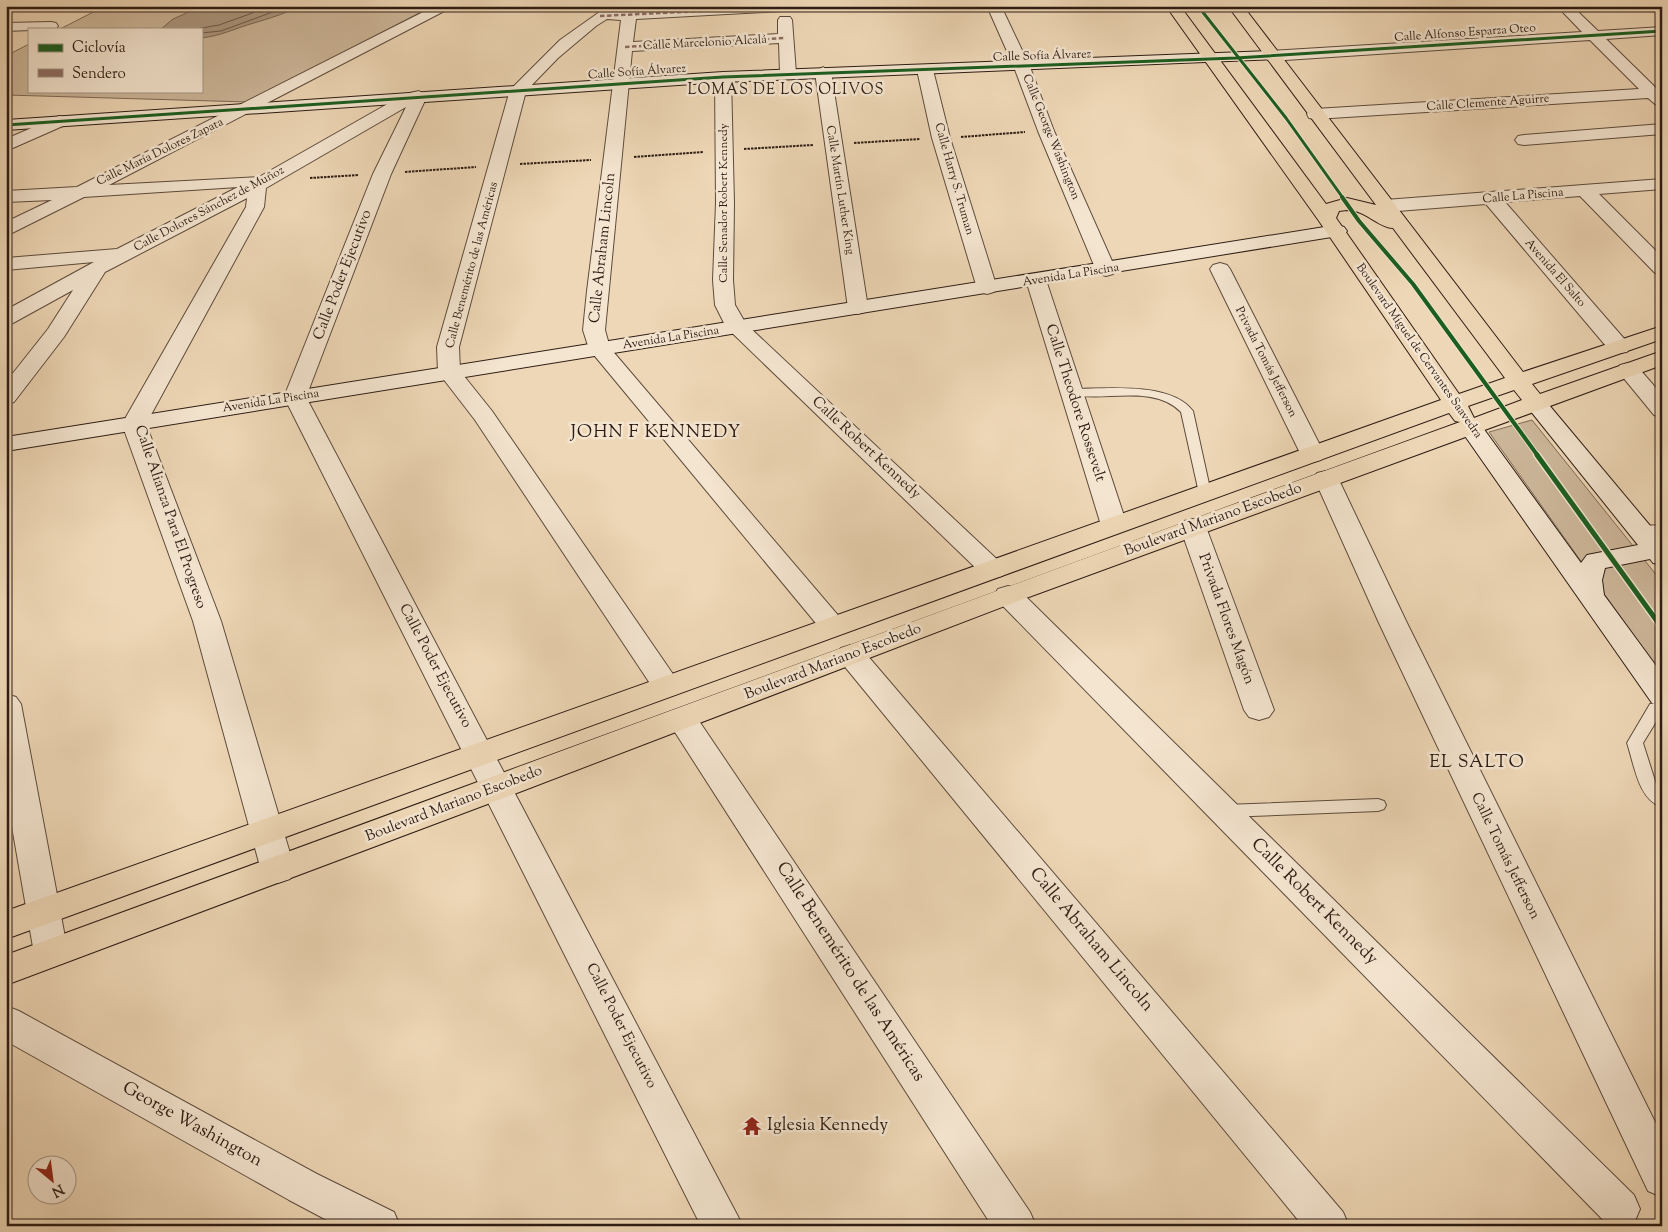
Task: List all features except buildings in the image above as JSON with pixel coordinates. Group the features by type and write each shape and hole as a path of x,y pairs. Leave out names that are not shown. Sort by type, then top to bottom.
{"main road":[{"name":"Boulevard Miguel de Cervantes Saavedra","path":"1173,6 1213,58 1332,224 1470,426"},
{"path":"1234,6 1270,56 1536,404"},
{"path":"1332,224 1331,208 1346,203 1355,203 1374,210 1405,232"},
{"name":"Boulevard Mariano Escobedo","path":"6,970 682,719 843,641 1000,582 1193,527 1454,403 1662,332"},
{"name":"Boulevard Mariano Escobedo","path":"1000,582 1114,525 1206,493 1320,467 1470,426 1536,404 1662,357"},
{"name":"Boulevard Mariano Escobedo","path":"6,926 667,687 843,641"}],"street":[{"name":"Calle María Dolores Zapata","path":"6,230 446,6"},
{"name":"Calle George Washington","path":"994,6 1022,67 1046,131 1106,270"},
{"path":"1564,6 1659,95"},
{"path":"624,9 784,7 788,73"},
{"name":"Calle Benemérito de las Américas","path":"448,372 448,346 518,90 540,66 600,16 624,9"},
{"name":"Calle Abraham Lincoln","path":"624,9 625,48 622,83 596,291 594,330 600,349 1329,1226"},
{"path":"6,28 52,26"},
{"name":"Calle Alfonso Esparza Oteo","path":"1270,56 1662,31"},
{"name":"Calle Marcelonio Alcalá","path":"625,48 785,38"},
{"name":"Calle Sofía Álvarez","path":"6,125 723,76 1022,67 1270,56"},
{"name":"Calle Harry S. Truman","path":"925,70 941,138 987,288"},
{"name":"Calle Martín Luther King","path":"823,72 832,144 858,308"},
{"name":"Calle Senador Robert Kennedy","path":"723,76 725,203 723,280 725,305 737,327"},
{"name":"Calle Clemente Aguirre","path":"1315,114 1659,95"},
{"name":"Calle Poder Ejecutivo","path":"415,97 382,174 295,397 723,1226"},
{"name":"Calle Dolores Sánchez de Muñoz","path":"6,319 124,253 261,183 415,97"},
{"path":"6,146 60,121"},
{"path":"1524,140 1662,129"},
{"path":"6,197 261,183"},
{"name":"Calle Alianza Para El Progreso","path":"261,183 255,207 134,424 207,621 278,870"},
{"name":"Calle La Piscina","path":"1385,206 1662,184"},
{"path":"1584,190 1662,268"},
{"name":"Avenida El Salto","path":"1492,199 1619,347"},
{"name":"Avenida La Piscina","path":"6,444 448,372 1106,270 1332,224"},
{"path":"6,264 124,253"},
{"path":"6,397 56,332 98,267"},
{"name":"Privada Tomás Jefferson","path":"1220,270 1320,467"},
{"name":"Calle Theodore Rossevelt","path":"1036,280 1114,525"},
{"name":"Calle Robert Kennedy","path":"737,327 1000,582 1224,812 1620,1209"},
{"path":"1628,370 1662,410"},
{"path":"448,372 484,416 667,687"},
{"path":"1536,404 1655,542 1596,561 1590,569 1587,581 1592,600"},
{"name":"Boulevard Miguel de Cervantes Saavedra","path":"1470,426 1662,696"},
{"name":"Calle Tomás Jefferson","path":"1320,467 1401,641 1662,1178"},
{"name":"Privada Flores Magón","path":"1193,527 1258,710"},
{"path":"6,704 51,953"},
{"name":"Calle Benemérito de las Américas","path":"682,719 1016,1226"},
{"name":"George Washington","path":"6,1022 295,1182 380,1226"}],"lane":[{"path":"1071,392 1156,394 1181,403 1187,411 1206,493"},
{"path":"1662,707 1655,708 1635,743 1649,787 1662,801"},
{"path":"1224,812 1378,805"}],"path":[{"path":"261,183 382,174"}],"shaded area":[{"path":"105,6 433,6 248,102 6,95 6,56 28,45 28,92 202,92 202,28 62,28"},
{"path":"1532,420 1662,582 1662,675 1489,432"}],"water":[{"path":"202,6 299,6 277,16 222,34 202,38 202,28 162,28 173,19"}],"marked path":[{"path":"600,16 784,7"},
{"path":"625,47 785,38"}],"cycle path":[{"path":"1198,6 1286,118 1359,221 1413,284 1662,628"},
{"path":"6,125 723,77 1236,58 1662,31"}],"place":[{"name":"Iglesia Kennedy","path":"752,1126"}],"district":[{"name":"LOMAS DE LOS OLIVOS","path":"786,90"},
{"name":"JOHN F KENNEDY","path":"656,433"},
{"name":"EL SALTO","path":"1477,763"}]}
